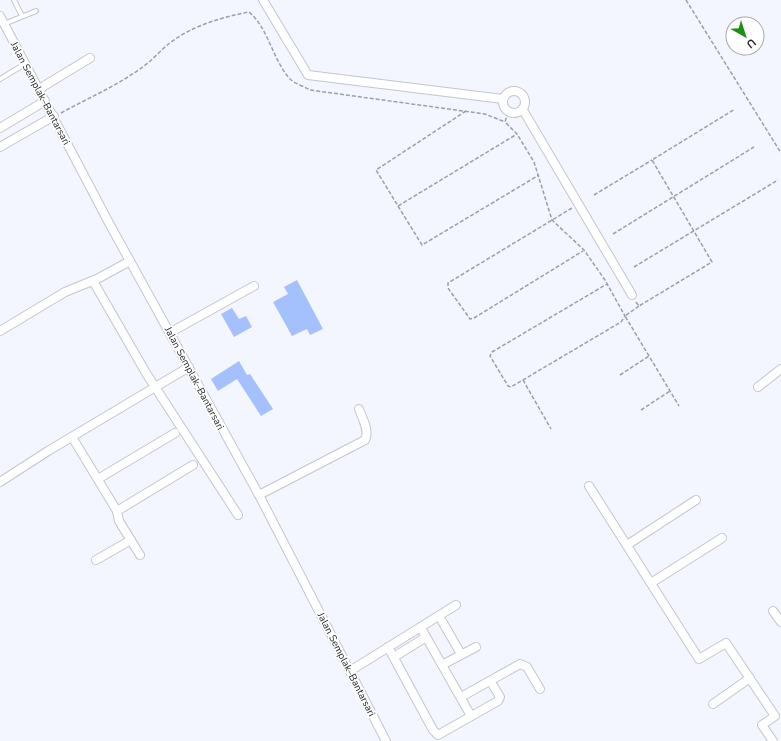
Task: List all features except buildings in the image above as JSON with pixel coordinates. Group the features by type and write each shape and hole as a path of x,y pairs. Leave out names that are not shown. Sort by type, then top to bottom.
{"street":[{"path":"263,0 308,75 503,98"},
{"name":"Jalan Semplak–Bantarsari","path":"0,16 130,261 171,332 223,432 259,495 386,741"},
{"path":"39,89 90,58"},
{"path":"516,90 523,94 526,102 523,110 516,113 508,112 504,106 503,98 508,92 516,90"},
{"path":"0,128 45,101"},
{"path":"523,110 632,295"},
{"path":"0,147 54,116"},
{"path":"0,331 65,292 93,281 130,261"},
{"path":"93,281 155,387 238,516"},
{"path":"171,332 254,286"},
{"path":"0,482 189,367"},
{"path":"758,387 781,369"},
{"path":"259,495 365,440 368,436 359,409"},
{"path":"98,479 175,433"},
{"path":"72,437 117,511 119,521 140,554"},
{"path":"117,511 193,465"},
{"path":"589,486 699,659 726,643 775,716 762,725 773,741"},
{"path":"627,545 696,500"},
{"path":"651,583 722,538"},
{"path":"96,560 131,540"},
{"path":"350,671 456,605"},
{"path":"773,611 781,622"},
{"path":"438,616 461,654"},
{"path":"421,628 471,716"},
{"path":"394,657 426,637"},
{"path":"388,647 436,734 440,734 500,699 491,682"},
{"path":"442,665 476,647"},
{"path":"461,697 491,682 520,664 524,665 540,689"},
{"path":"713,704 750,678"}],"lane":[{"path":"14,0 22,16"},
{"path":"4,24 36,11"},
{"path":"0,79 25,64"}],"path":[{"path":"686,0 781,153"},
{"path":"54,116 114,85 144,67 172,41 188,30 232,15 248,12"},
{"path":"594,195 735,110"},
{"path":"466,111 376,170 422,245 539,175"},
{"path":"508,112 505,122 517,134 534,162 552,220 584,250 607,284 679,406"},
{"path":"398,206 517,134"},
{"path":"612,234 754,147"},
{"path":"607,284 492,352 490,356 508,386 511,387 621,322 625,316 639,306 712,262 652,160"},
{"path":"634,267 778,180"},
{"path":"579,204 448,283 448,288 470,319 474,318 584,250"},
{"path":"632,295 639,306"},
{"path":"620,375 649,356"},
{"path":"523,380 552,430"},
{"path":"641,410 670,392"}]}
